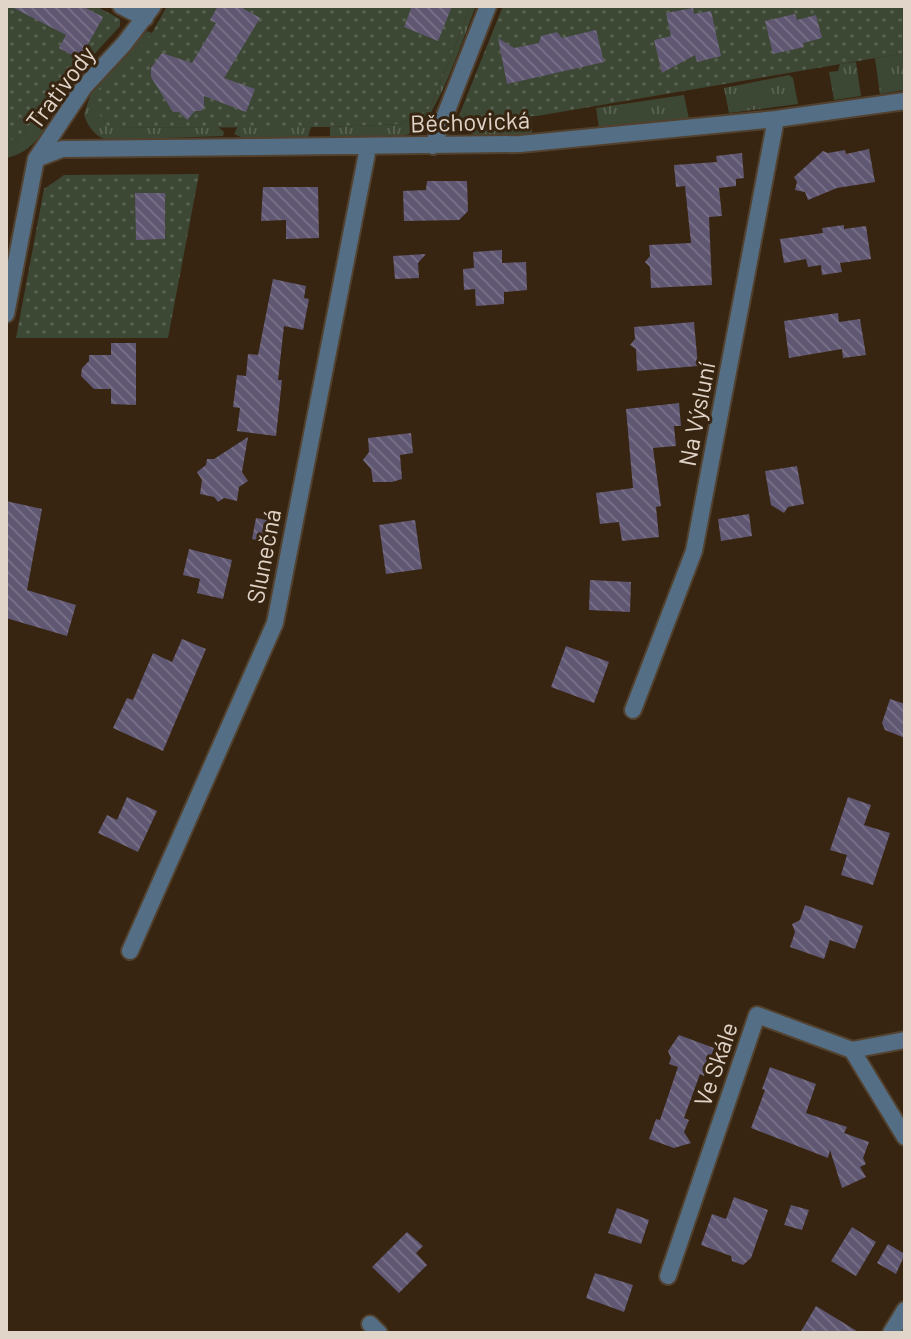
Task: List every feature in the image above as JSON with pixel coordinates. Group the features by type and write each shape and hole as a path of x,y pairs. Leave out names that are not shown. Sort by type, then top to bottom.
{"street":[{"path":"121,6 149,12"},
{"path":"433,146 488,6"},
{"name":"Trativody","path":"36,159 84,87 149,12"},
{"name":"Běchovická","path":"36,159 62,149 520,144 776,119 905,101"},
{"name":"Na Výsluní","path":"633,710 694,551 776,119"},
{"name":"Slunečná","path":"130,951 275,623 368,148"},
{"path":"6,314 36,159"},
{"name":"Ve Skále","path":"668,1276 757,1015 852,1050"},
{"path":"905,1040 852,1050 905,1137"},
{"path":"891,1333 905,1310"}],"green space":[{"path":"6,6 96,6 120,19 120,26 16,140 6,139"},
{"path":"167,6 471,6 430,108 402,124 108,128 91,100 152,33"},
{"path":"471,6 476,6 449,76 421,126 412,133 394,137 330,137 330,127 402,124 430,108"},
{"path":"503,6 905,6 905,53 537,116 485,118 460,113"},
{"path":"147,31 152,33 92,100 108,128 218,127 224,132 223,136 109,140 90,128 84,115 91,93"},
{"path":"905,53 905,90 880,94 875,58"},
{"path":"856,62 861,96 834,100 829,72 838,71 840,64"},
{"path":"789,75 793,78 798,104 729,113 724,88"},
{"path":"684,95 689,119 599,128 596,108"},
{"path":"460,113 485,118 531,116 532,134 490,136 468,133 456,122"},
{"path":"36,118 46,127 42,133 24,151 6,158 6,139 16,140"},
{"path":"238,126 311,127 308,137 243,138 234,134"},
{"path":"199,174 168,338 16,338 44,189 64,175"}],"building":[{"path":"10,6 82,6 103,17 80,59 59,48 66,35"},
{"path":"218,6 239,6 260,18 224,78 255,89 246,112 204,96 204,108 195,111 187,120 179,112 173,112 151,77 151,68 162,53 192,63 216,23 210,20"},
{"path":"412,6 452,6 438,41 404,27"},
{"path":"693,8 694,14 711,11 721,56 697,62 695,55 662,73 654,40 671,36 666,13"},
{"path":"795,14 797,20 816,15 822,38 803,43 804,47 773,54 765,21"},
{"path":"596,30 604,62 507,84 498,38 514,48 539,43 541,36 557,32 562,38"},
{"path":"869,149 875,182 837,188 808,200 805,192 795,190 797,182 794,177 823,151 845,150 846,154"},
{"path":"742,153 744,178 736,179 736,186 719,188 722,216 709,217 712,285 651,288 650,267 645,262 650,256 649,245 691,243 685,186 676,187 674,165 717,162 716,156"},
{"path":"427,181 467,181 468,211 459,220 404,221 403,191 426,190"},
{"path":"263,187 318,187 319,238 286,239 286,220 261,221"},
{"path":"135,193 165,193 165,239 136,240"},
{"path":"844,225 844,229 866,226 871,259 840,263 842,272 822,275 821,265 808,267 806,259 784,263 780,239 823,233 822,228"},
{"path":"502,250 502,263 526,262 527,290 504,292 504,304 476,306 475,289 464,290 463,269 474,268 473,252"},
{"path":"426,254 418,263 419,278 395,279 393,256"},
{"path":"273,279 306,286 304,298 309,299 303,330 284,326 276,436 237,431 240,408 233,407 237,375 246,376 248,354 258,355"},
{"path":"838,313 839,322 860,319 866,355 843,358 842,349 789,358 784,321"},
{"path":"694,322 698,366 637,371 636,349 630,345 635,339 634,327"},
{"path":"111,343 136,343 136,405 111,404 111,389 94,389 81,376 89,355 111,355"},
{"path":"679,403 681,426 674,426 676,446 653,448 661,506 656,507 659,537 622,541 619,522 600,524 596,493 633,488 626,409"},
{"path":"411,433 413,453 400,455 402,479 373,482 371,469 363,460 369,452 368,438"},
{"path":"248,437 242,472 248,481 239,487 237,501 224,498 218,502 214,497 200,494 202,480 197,472 206,465 207,459 214,459"},
{"path":"797,466 804,504 788,507 784,513 771,505 765,471"},
{"path":"6,501 42,509 27,590 76,605 67,636 6,618"},
{"path":"749,514 752,536 721,541 718,519"},
{"path":"256,518 277,522 273,544 252,539"},
{"path":"415,520 422,569 386,574 379,525"},
{"path":"189,549 232,560 223,599 197,593 200,579 183,575"},
{"path":"590,580 631,582 630,612 589,610"},
{"path":"182,639 206,649 163,751 113,728 127,698 133,700 153,653 172,662"},
{"path":"566,646 609,662 594,703 551,687"},
{"path":"890,699 905,704 905,738 885,730 882,723"},
{"path":"127,797 157,811 138,852 98,833 107,815 117,820"},
{"path":"848,797 871,805 864,825 890,833 873,885 841,875 847,855 830,850"},
{"path":"805,905 863,926 855,949 830,940 824,959 790,947 795,932 792,924 800,920"},
{"path":"679,1035 714,1048 711,1056 718,1065 707,1067 704,1076 700,1074 684,1118 689,1120 684,1132 691,1143 674,1148 649,1139 656,1119 660,1120 678,1067 669,1064 671,1058 668,1051"},
{"path":"770,1067 816,1084 806,1113 847,1127 844,1133 869,1142 863,1158 866,1164 860,1167 866,1177 842,1188 830,1150 828,1158 751,1128"},
{"path":"734,1197 768,1210 751,1258 743,1265 732,1261 731,1256 701,1245 712,1214 726,1219"},
{"path":"791,1205 809,1210 802,1230 784,1225"},
{"path":"617,1208 649,1220 641,1244 608,1233"},
{"path":"852,1227 876,1242 856,1276 831,1261"},
{"path":"407,1232 423,1246 416,1253 427,1265 399,1293 372,1267"},
{"path":"888,1244 905,1254 896,1274 877,1263"},
{"path":"595,1273 633,1285 624,1312 586,1298"},
{"path":"816,1306 860,1333 800,1333"}]}
